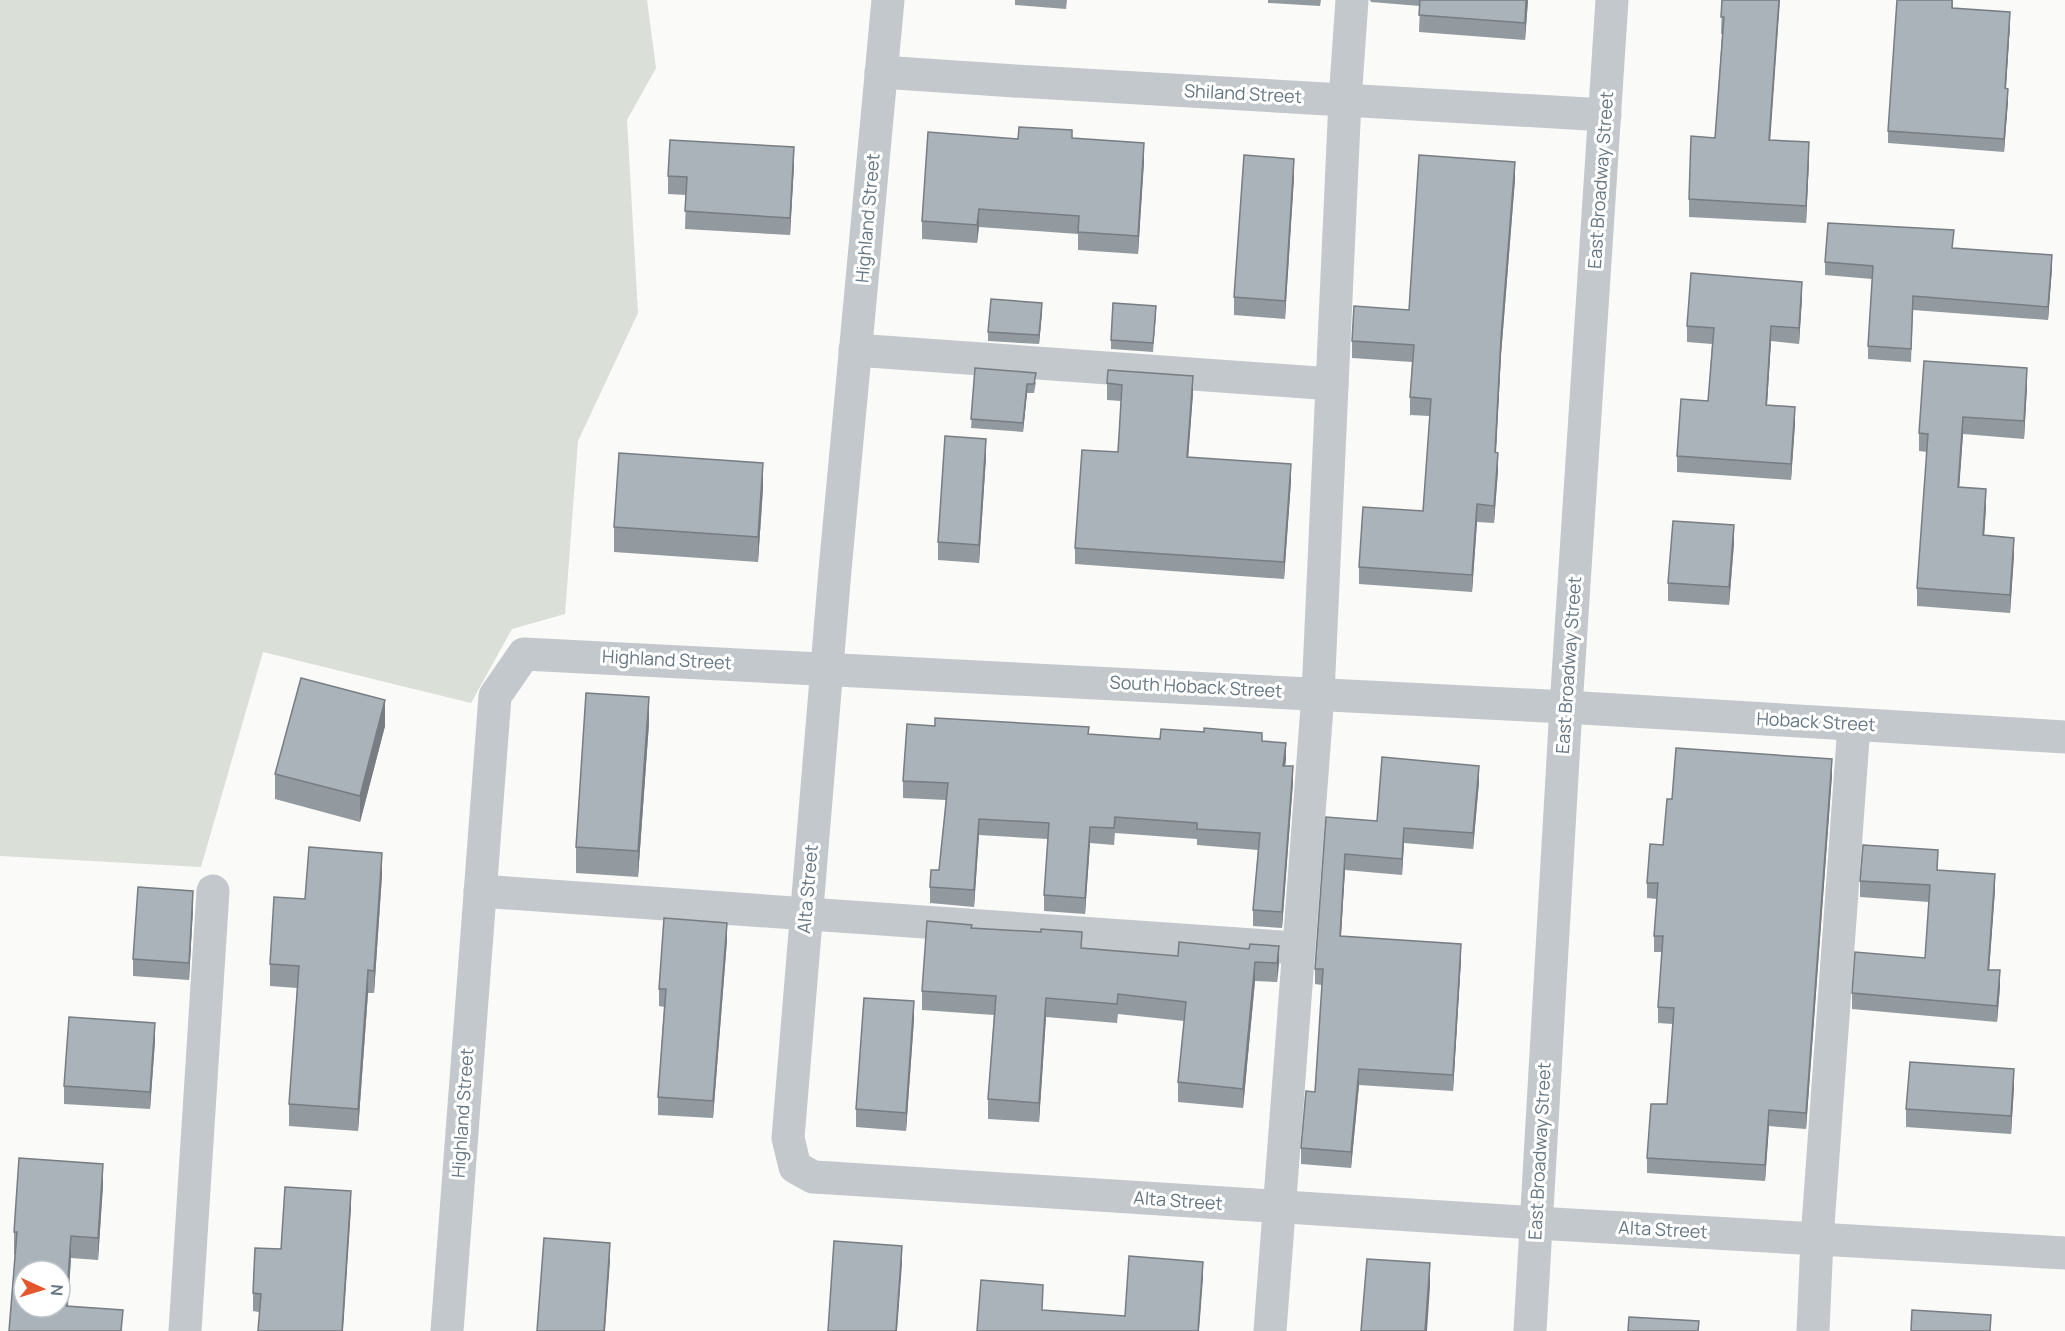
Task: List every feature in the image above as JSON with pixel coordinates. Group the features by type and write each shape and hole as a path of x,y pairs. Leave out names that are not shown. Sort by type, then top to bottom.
{"street":[{"name":"Highland Street","path":"447,1331 495,696 524,654 826,668 888,0"},
{"path":"1270,1331 1318,694 1345,100 1352,0"},
{"name":"East Broadway Street","path":"1530,1331 1566,707 1612,0"},
{"name":"Shiland Street","path":"881,72 1605,115"},
{"path":"855,350 1332,384"},
{"name":"South Hoback Street","path":"826,668 1566,707"},
{"name":"Alta Street","path":"826,668 788,1138 795,1167 813,1177 1281,1208 2065,1253"},
{"name":"Hoback Street","path":"1566,707 2065,737"},
{"path":"1813,1331 1817,1239 1854,725"},
{"path":"185,1331 213,891"},
{"path":"480,891 1300,948"}],"shaded area":[{"path":"0,0 647,0 656,68 627,120 638,313 578,441 565,614 512,629 471,703 263,652 201,867 0,856"}],"building":[{"path":"1420,0 1526,0 1525,23 1419,15"},
{"path":"1722,0 1779,0 1769,140 1809,142 1806,206 1689,199 1691,136 1715,138 1724,17 1721,17"},
{"path":"1897,0 1952,0 1952,8 2010,12 2004,139 1888,131"},
{"path":"1019,127 1072,130 1072,138 1144,143 1138,236 1078,232 1079,216 979,209 977,225 922,221 928,132 1018,139"},
{"path":"670,140 794,147 790,218 685,211 687,177 668,176"},
{"path":"1244,155 1294,159 1285,301 1234,297"},
{"path":"1419,155 1515,162 1501,338 1494,506 1477,504 1472,575 1359,567 1363,507 1423,511 1431,399 1410,397 1414,345 1352,341 1354,306 1409,310"},
{"path":"1828,223 1954,230 1952,248 2052,255 2048,307 1913,296 1911,349 1868,346 1873,266 1825,262"},
{"path":"1691,273 1802,282 1799,328 1771,326 1766,405 1795,407 1791,464 1677,456 1681,399 1708,401 1714,328 1687,326"},
{"path":"991,299 1042,303 1039,335 988,332"},
{"path":"1113,303 1156,306 1153,343 1111,340"},
{"path":"1924,361 2027,368 2024,421 1963,417 1958,487 1986,489 1983,535 2014,538 2010,595 1917,588 1928,434 1919,433"},
{"path":"975,368 1036,373 1034,384 1027,384 1023,423 971,419"},
{"path":"1108,370 1193,376 1187,457 1291,464 1284,562 1075,548 1082,450 1118,452 1122,385 1107,383"},
{"path":"945,436 986,439 979,545 938,542"},
{"path":"619,453 763,463 758,537 614,527"},
{"path":"1673,521 1734,525 1729,587 1668,583"},
{"path":"301,678 385,700 360,796 275,774"},
{"path":"586,693 649,697 638,851 576,847"},
{"path":"935,718 1089,727 1088,734 1160,739 1161,729 1204,732 1204,728 1262,733 1262,741 1286,743 1283,766 1293,766 1282,912 1253,910 1260,833 1197,829 1197,823 1115,817 1114,828 1090,827 1085,898 1044,895 1049,823 979,819 974,890 930,887 931,870 939,870 948,783 903,781 907,724 935,726"},
{"path":"1676,748 1832,759 1806,1113 1769,1110 1765,1165 1647,1158 1651,1104 1667,1104 1674,1008 1658,1007 1663,936 1654,936 1658,883 1647,883 1650,844 1663,845 1667,799 1672,799"},
{"path":"1382,757 1479,766 1473,833 1404,828 1402,859 1345,854 1340,936 1461,944 1453,1075 1359,1069 1351,1152 1301,1148 1306,1091 1315,1092 1323,969 1315,969 1326,817 1377,821"},
{"path":"1863,845 1938,850 1937,870 1995,874 1988,970 2000,970 1997,1006 1852,993 1855,952 1925,958 1930,885 1860,881"},
{"path":"309,847 382,853 374,971 368,970 358,1109 289,1104 299,966 270,964 274,897 305,899"},
{"path":"138,887 193,891 189,963 133,959"},
{"path":"664,918 727,923 713,1101 658,1097 666,989 659,989"},
{"path":"927,921 972,925 971,928 1082,932 1081,948 1178,956 1179,942 1249,949 1250,944 1279,946 1277,963 1255,962 1243,1089 1178,1082 1186,1002 1118,994 1117,1004 1046,998 1039,1103 988,1099 996,996 922,991"},
{"path":"864,998 914,1001 906,1113 856,1109"},
{"path":"69,1017 155,1023 150,1092 64,1086"},
{"path":"1910,1062 2014,1069 2011,1116 1906,1109"},
{"path":"19,1158 103,1164 98,1238 71,1236 69,1259 15,1259 17,1232 14,1232"},
{"path":"285,1187 351,1191 342,1331 258,1331 261,1294 253,1293 255,1248 281,1249"},
{"path":"544,1238 610,1243 604,1331 537,1331"},
{"path":"834,1241 902,1246 896,1331 828,1331"},
{"path":"1129,1256 1203,1262 1198,1331 977,1331 981,1280 1043,1285 1042,1310 1125,1316"},
{"path":"1367,1259 1430,1263 1425,1331 1361,1331"},
{"path":"12,1294 12,1319 72,1319 72,1306 123,1310 121,1331 9,1331"},
{"path":"1912,1310 1991,1315 1990,1331 1911,1331"},
{"path":"1629,1317 1699,1321 1698,1331 1628,1331"}]}
